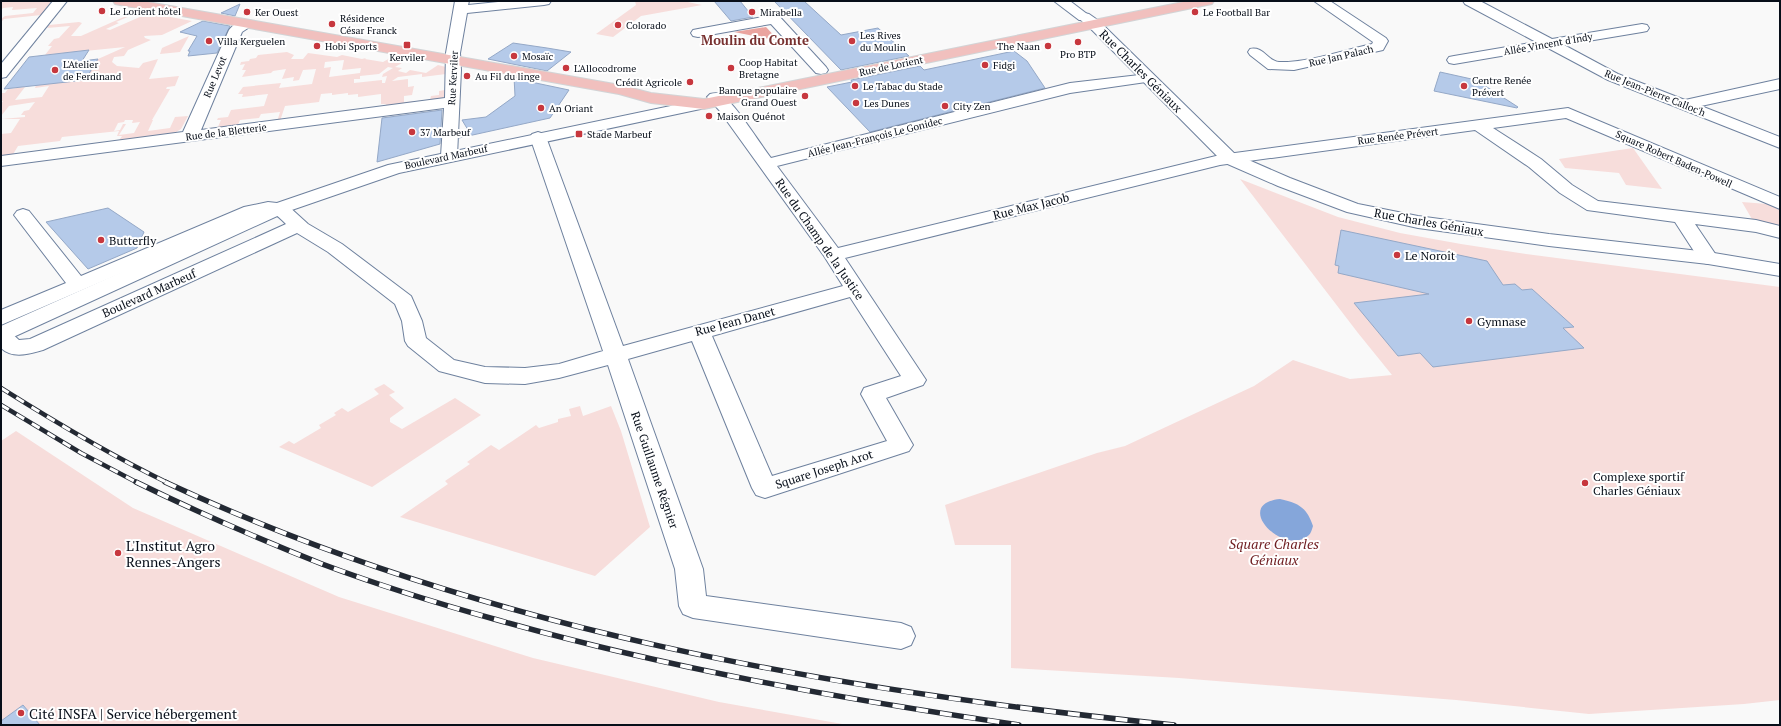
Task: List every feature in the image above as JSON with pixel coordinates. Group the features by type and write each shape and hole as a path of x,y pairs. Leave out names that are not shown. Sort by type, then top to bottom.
{"main road":[{"path":"120,1 620,90"},
{"name":"Rue de Lorient","path":"620,90 651,98 687,103 713,101 1089,20 1158,1"},
{"name":"Rue de Lorient","path":"620,90 686,92 724,88 1089,20 1207,1"},
{"name":"Rue de Lorient","path":"713,101 821,70"}],"street":[{"path":"1,74 60,1"},
{"path":"461,6 544,1"},
{"name":"Rue Charles Géniaux","path":"1061,1 1089,20 1229,158 1284,182 1353,208 1418,222 1560,242 1708,258 1780,270"},
{"name":"Rue Jan Palach","path":"1255,52 1273,66 1294,66 1378,47 1381,41 1322,1"},
{"name":"Rue Jean-Pierre Calloc'h","path":"1470,1 1613,77 1780,143"},
{"name":"Rue Kerviler","path":"449,156 454,61 453,53 461,6"},
{"path":"698,33 774,19 821,70"},
{"name":"Rue Levot","path":"190,136 236,30 247,24"},
{"name":"Allée Vincent d'Indy","path":"1454,60 1642,28"},
{"name":"Allée Jean-François Le Gonidec","path":"766,164 1070,88 1148,78"},
{"path":"1684,105 1780,84"},
{"name":"Boulevard Marbeuf","path":"5,339 280,208 394,169 538,137 713,101"},
{"name":"Rue du Champ de la Justice","path":"713,101 766,164 833,255 915,380"},
{"name":"Rue de la Bletterie","path":"1,161 452,102"},
{"name":"Boulevard Marbeuf","path":"616,122 648,112 687,103"},
{"name":"Rue Renée Prévert","path":"1229,158 1479,126 1568,112"},
{"name":"Square Robert Baden-Powell","path":"1568,112 1780,204"},
{"path":"1479,126 1535,163 1566,189 1593,206 1756,226 1780,232"},
{"name":"Rue Guillaume Régnier","path":"538,137 689,569 693,606 901,636"},
{"name":"Rue Max Jacob","path":"833,255 1229,158"},
{"name":"Boulevard Marbeuf","path":"1,318 77,284 250,211 268,207 280,208"},
{"name":"Rue Jean Danet","path":"280,208 298,226 336,248 404,301 412,322 416,341 447,366 485,375 525,376 559,371 615,354 855,289"},
{"path":"23,214 77,284"},
{"path":"1681,216 1708,258"},
{"name":"Boulevard Marbeuf","path":"5,339 25,347 35,345 298,226"},
{"name":"Square Joseph Arot","path":"699,331 765,488 901,445 872,394 915,380"}],"green space":[{"path":"1,1 52,1 41,15 4,19 1,22 1,19 5,16 33,13 37,8 12,10 13,7 3,8 1,10"},
{"path":"635,1 683,1 702,5 641,16 613,37 596,34 636,5"},
{"path":"149,13 192,21 162,35 144,36 145,38 151,40 128,50 124,56 114,57 112,62 117,66 139,68 143,63 158,59 149,79 179,76 175,86 167,87 166,89 170,89 152,120 148,131 170,128 175,117 188,116 181,129 173,134 118,142 122,136 117,136 119,131 62,137 60,141 18,146 12,156 1,157 1,134 11,133 20,119 1,119 25,117 25,115 21,115 24,111 29,110 35,102 9,106 1,116 1,104 3,101 1,101 1,93 5,93 8,89 25,87 15,100 42,97 49,86 35,88 36,85 85,80 98,59 125,47 45,55 52,46 48,46 54,39 59,38 70,26 47,28 49,25 82,23 71,36 81,36 126,16 130,16 116,22 119,23 106,29 110,30","holes":["125,120 133,120 132,123 140,122 134,133 119,135 126,124 123,124 120,130 114,131 118,123 124,122"]},
{"path":"189,36 180,52 160,54 162,48"},
{"path":"287,52 294,55 291,59 303,59 308,53 337,57 342,55 383,62 392,57 407,60 395,67 402,68 398,71 406,73 410,70 426,73 438,65 446,67 446,74 422,77 422,74 398,77 392,81 408,79 408,87 414,86 412,95 404,96 404,102 430,100 431,96 439,95 439,91 445,90 444,98 385,107 386,104 381,104 381,94 358,97 358,94 348,95 348,93 332,95 332,93 321,94 319,102 285,106 280,121 277,122 280,112 261,114 259,118 240,120 237,127 217,129 221,120 217,120 218,118 228,117 231,110 264,106 268,94 242,97 243,94 238,94 243,87 281,83 279,88 312,84 316,69 303,70 299,80 293,81 294,77 282,79 286,69 273,71 271,73 242,77 246,70 242,70 245,64 240,65 241,62 249,61 250,59 256,58 258,55","holes":["344,60 342,70 361,68 360,73 329,77 331,67 324,68 325,62","388,67 393,68 383,74 382,77 387,76 385,83 382,83 382,80 354,83 354,79 360,79 360,76 379,74"]},
{"path":"1633,148 1662,189 1626,185 1619,173 1565,168 1559,159"},
{"name":"Square Charles Géniaux","path":"1240,179 1338,217 1400,233 1526,254 1780,287 1780,700 1744,704 1589,714 1456,700 1179,678 1011,668 1011,545 955,545 945,505 1097,453 1125,446 1254,386 1293,360 1350,379 1392,375"},
{"path":"1742,202 1780,205 1780,232 1756,226"},
{"path":"384,384 395,392 389,395 404,408 390,418 390,422 402,429 455,398 481,415 372,487 279,447 289,441 294,444 321,428 319,425 336,415 334,413 342,408 348,412 379,394 374,389"},
{"path":"580,406 583,416 611,406 621,431 650,527 595,576 400,517 448,484 445,481 470,464 467,462 491,445 499,450 536,425 539,428 558,422 558,419 571,416 569,409"},
{"name":"L'Institut Agro Rennes-Angers","path":"16,431 133,508 339,597 533,658 719,702 848,725 40,725 23,705 1,721 1,441"}],"shaded area":[{"path":"766,27 779,41 734,32"}],"water":[{"path":"1280,499 1292,502 1305,511 1313,526 1309,535 1299,540 1287,540 1276,535 1267,528 1261,519 1260,510 1266,503"}],"building":[{"path":"714,1 740,1 753,17 731,21"},
{"path":"774,1 804,1 841,35 878,28 909,56 841,70"},
{"path":"240,4 235,16 221,13"},
{"name":"Villa Kerguelen","path":"203,21 230,26 217,53 188,56 190,51 188,51 197,36 180,32"},
{"path":"513,43 571,52 547,71 488,59"},
{"name":"L'Atelier de Ferdinand","path":"89,50 82,61 98,59 85,80 4,89 29,57"},
{"path":"1014,51 1027,61 1045,88 870,132 827,87 852,82 851,80 920,66 924,70"},
{"name":"Centre Renée Prévert","path":"1440,72 1476,80 1518,107 1434,91"},
{"name":"An Oriant","path":"514,77 534,80 531,82 569,90 550,118 459,138 459,136 468,130 462,120 486,117 515,96"},
{"name":"37 Marbeuf","path":"442,110 440,144 377,162 382,118"},
{"name":"Butterfly","path":"108,208 144,232 137,248 88,269 46,222"},
{"name":"Gymnase","path":"1341,230 1487,261 1503,285 1515,284 1522,290 1532,289 1574,327 1563,328 1584,348 1433,367 1420,353 1398,356 1354,303 1429,294 1338,273 1339,266 1335,265"},
{"name":"Cité INSFA | Service hébergement","path":"23,705 40,725 1,725 1,721"}],"railway":[{"path":"1,388 83,438 168,483"},
{"path":"1,405 81,453 137,483"},
{"path":"165,482 285,533 408,577 533,615 659,646 787,672 915,693 1045,711 1174,725"},
{"path":"137,483 228,525 322,564 451,607 559,637 624,653 755,681 1019,725"}],"place":[{"name":"Le Lorient hôtel","path":"102,11"},
{"name":"Ker Ouest","path":"247,12"},
{"name":"Mirabella","path":"752,12"},
{"name":"Le Football Bar","path":"1195,12"},
{"name":"Résidence César Franck","path":"332,24"},
{"name":"Colorado","path":"618,25"},
{"name":"Villa Kerguelen","path":"209,41"},
{"name":"Les Rives du Moulin","path":"852,41"},
{"name":"Pro BTP","path":"1078,42"},
{"name":"Kerviler","path":"407,45"},
{"name":"Hobi Sports","path":"317,46"},
{"name":"The Naan","path":"1048,46"},
{"name":"Mosaïc","path":"514,56"},
{"name":"Fidgi","path":"985,65"},
{"name":"L'Allocodrome","path":"566,68"},
{"name":"Coop Habitat Bretagne","path":"731,68"},
{"name":"L'Atelier de Ferdinand","path":"55,70"},
{"name":"Au Fil du linge","path":"467,76"},
{"name":"Crédit Agricole","path":"690,82"},
{"name":"Le Tabac du Stade","path":"855,86"},
{"name":"Centre Renée Prévert","path":"1464,86"},
{"name":"Banque populaire Grand Ouest","path":"805,96"},
{"name":"Les Dunes","path":"856,103"},
{"name":"City Zen","path":"945,106"},
{"name":"An Oriant","path":"541,108"},
{"name":"Maison Quénot","path":"709,116"},
{"name":"37 Marbeuf","path":"412,132"},
{"name":"Stade Marbeuf","path":"579,134"},
{"name":"Butterfly","path":"101,240"},
{"name":"Le Noroît","path":"1397,255"},
{"name":"Gymnase","path":"1469,321"},
{"name":"Complexe sportif Charles Géniaux","path":"1585,483"},
{"name":"L'Institut Agro Rennes-Angers","path":"118,553"},
{"name":"Cité INSFA | Service hébergement","path":"21,713"}],"district":[{"name":"Moulin du Comte","path":"755,40"}]}
